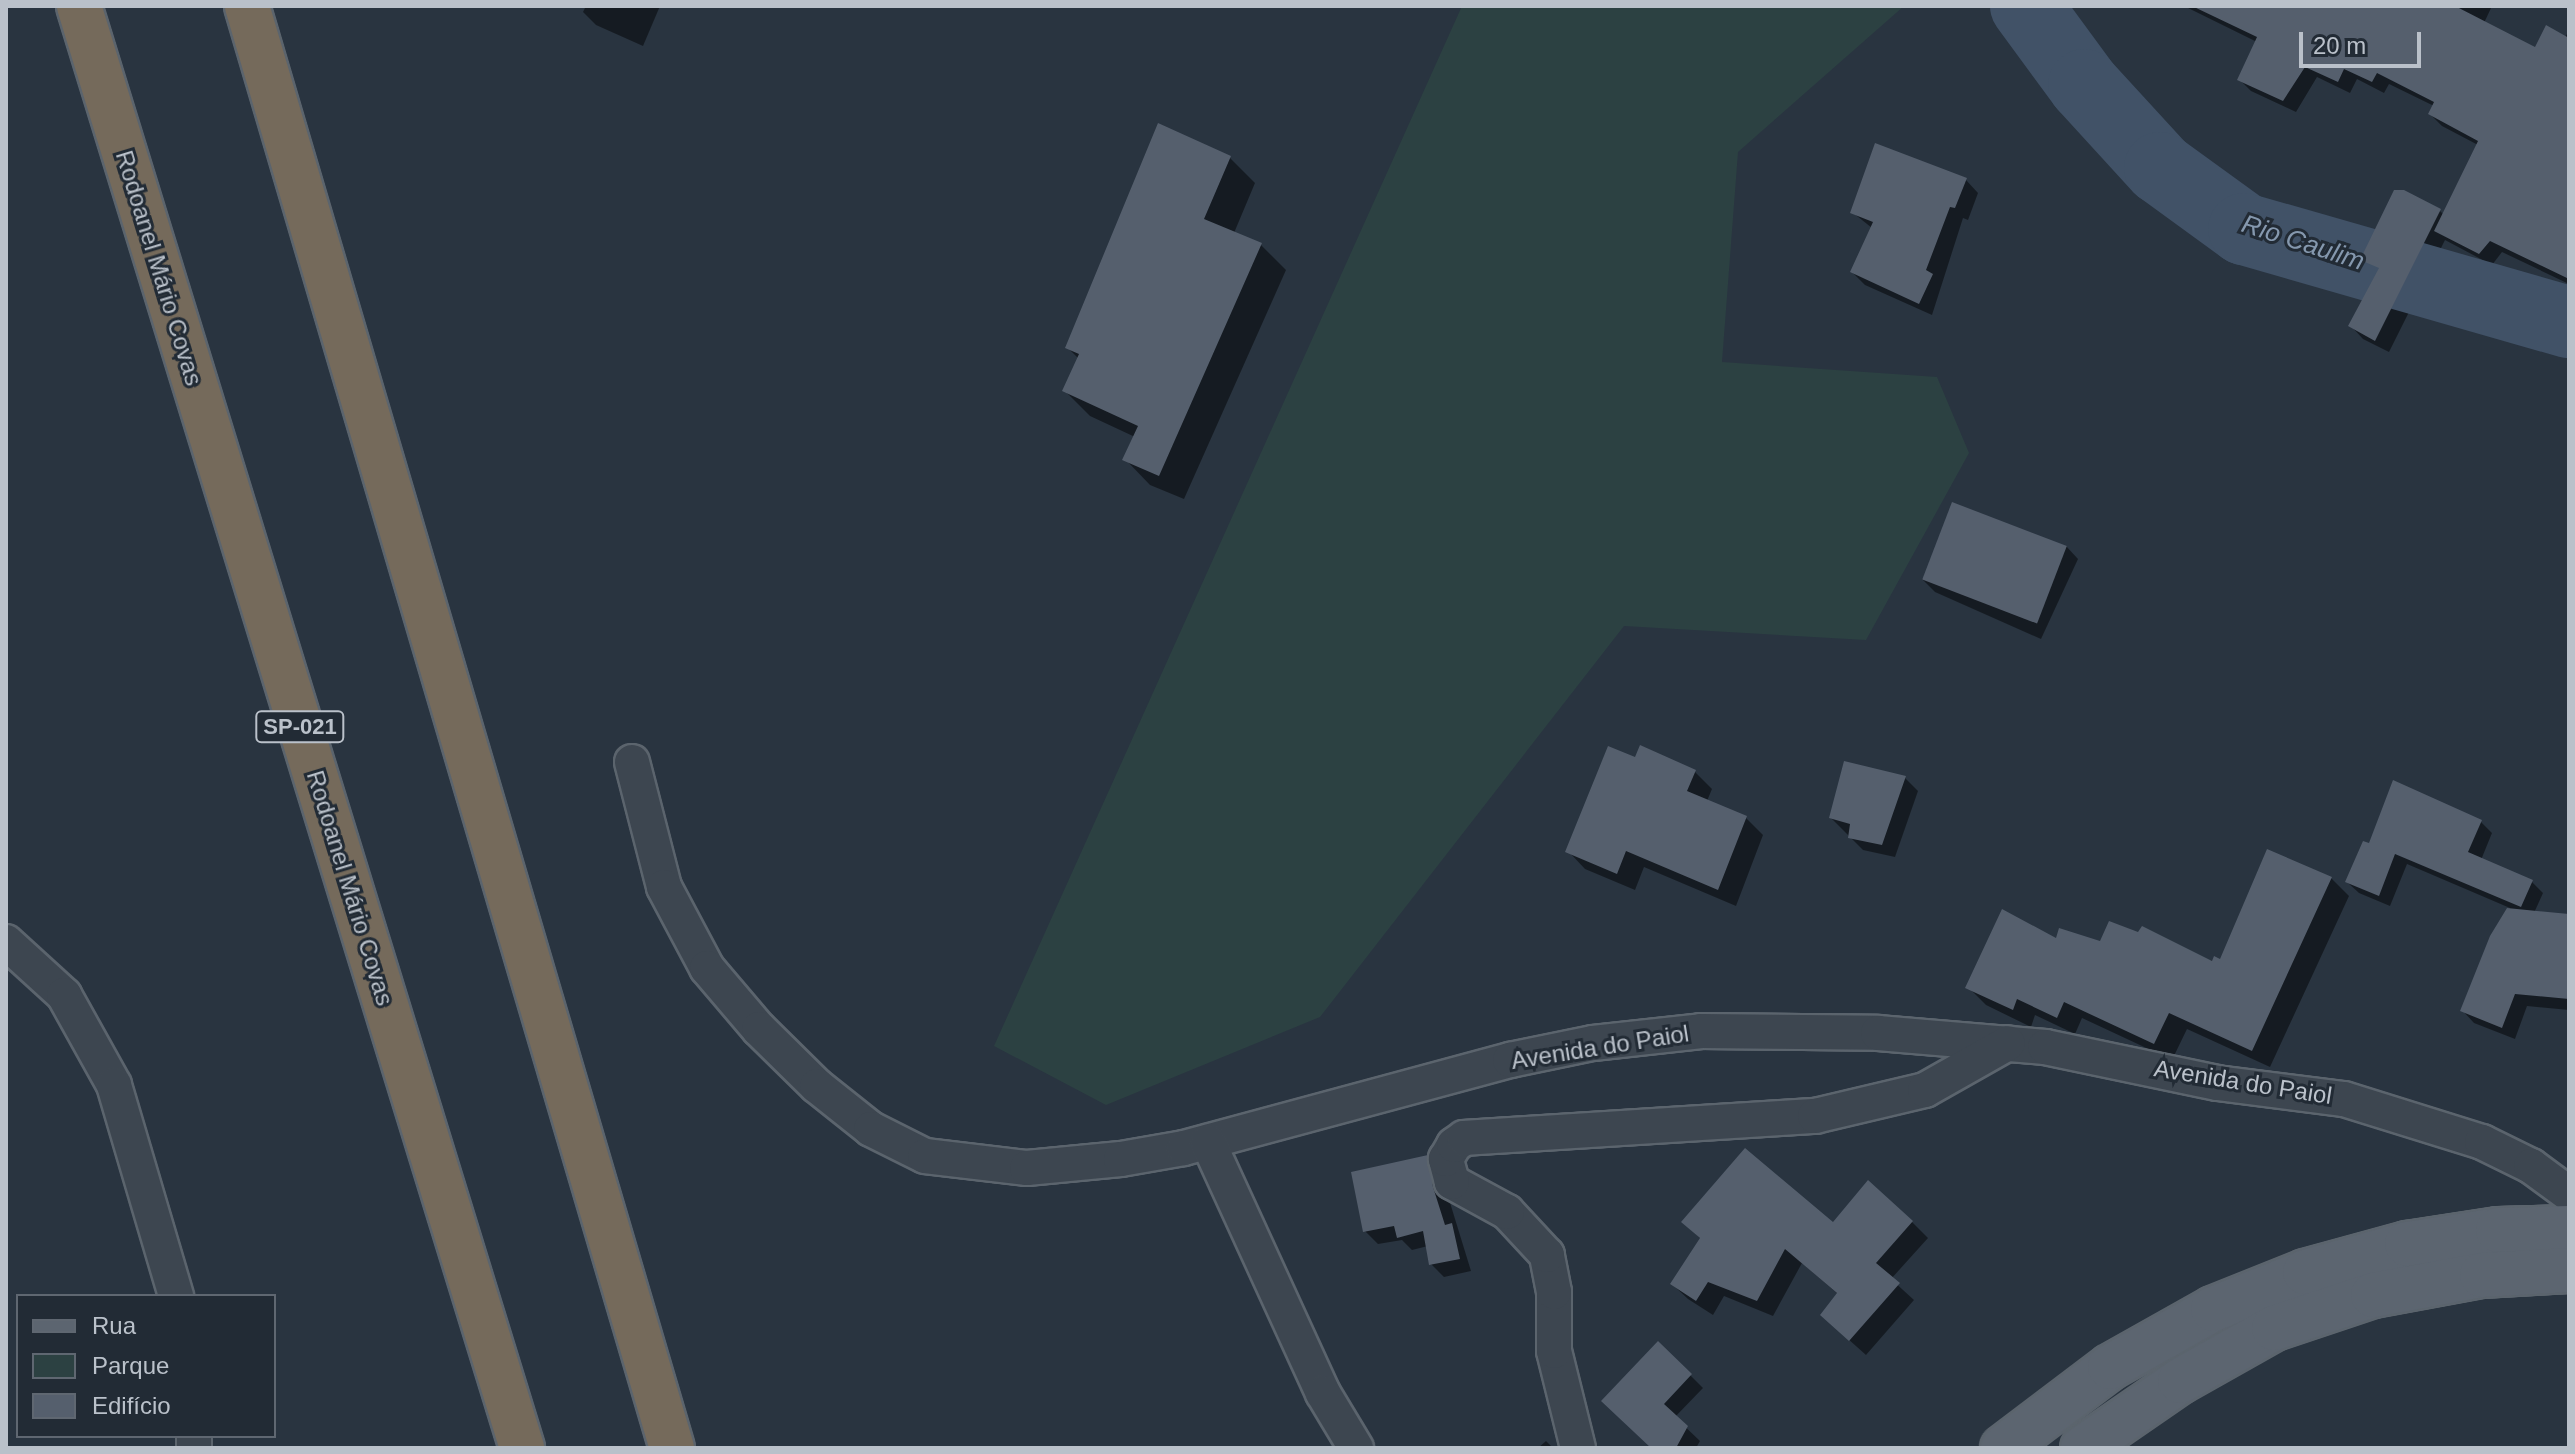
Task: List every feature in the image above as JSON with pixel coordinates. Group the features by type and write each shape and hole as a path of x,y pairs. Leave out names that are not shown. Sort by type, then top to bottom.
{"highway":[{"name":"Rodoanel Mário Covas","path":"79,6 522,1448"},
{"path":"247,6 672,1448"}],"main road":[{"path":"2003,1448 2110,1367 2213,1309 2305,1272 2407,1244 2498,1230 2569,1228"},
{"path":"2083,1448 2180,1381 2274,1328 2373,1295 2482,1275 2569,1270"}],"street":[{"name":"Avenida do Paiol","path":"632,762 664,887 707,968 759,1029 871,1129 925,1156 1027,1168 1121,1159 1208,1142 1510,1060 1593,1043 1701,1031 1878,1033 2008,1043 2095,1054 2217,1083 2344,1099 2482,1142 2531,1166 2569,1194"},
{"path":"6,942 64,995 90,1036 114,1085 144,1174 175,1294"},
{"path":"1578,1448 1554,1351 1554,1292 1547,1255 1507,1212 1452,1182 1446,1159 1454,1145 1464,1138 1815,1116 1925,1090 2008,1043"},
{"path":"1208,1142 1323,1393 1356,1448"}],"green space":[{"path":"1462,6 1904,6 1738,152 1722,362 1937,377 1969,453 1866,640 1624,626 1320,1017 1106,1105 994,1046"}],"building":[{"path":"2192,6 2455,6 2535,47 2546,25 2569,38 2569,279 2490,241 2479,254 2434,231 2478,141 2428,114 2434,102 2377,73 2372,82 2344,69 2338,82 2305,67 2283,101 2237,80 2257,37"},
{"path":"1158,123 1231,156 1204,219 1262,243 1159,476 1122,460 1138,426 1062,391 1079,354 1065,348"},
{"path":"1875,143 1967,178 1955,208 1950,207 1926,270 1933,274 1919,304 1850,272 1873,222 1850,213"},
{"path":"2394,190 2404,190 2441,209 2375,341 2348,326 2379,268 2360,260"},
{"path":"1952,502 2067,546 2037,624 1922,579"},
{"path":"1640,745 1696,770 1687,791 1747,816 1718,890 1626,851 1617,874 1565,852 1608,746 1635,757"},
{"path":"1844,761 1906,776 1882,845 1848,838 1850,824 1829,818"},
{"path":"2393,780 2482,820 2468,852 2533,880 2521,907 2395,854 2379,896 2345,882 2363,841 2369,843"},
{"path":"2267,849 2332,877 2252,1051 2169,1013 2154,1044 2064,1002 2057,1018 2017,999 2013,1010 1965,988 2002,909 2056,938 2059,928 2100,941 2109,921 2138,932 2142,926 2212,961 2214,956 2220,959"},
{"path":"2507,908 2569,914 2569,999 2515,994 2502,1028 2460,1011 2490,936"},
{"path":"1745,1148 1833,1222 1868,1180 1913,1221 1876,1263 1900,1283 1849,1341 1820,1315 1837,1293 1785,1249 1757,1301 1708,1282 1696,1301 1670,1284 1700,1238 1681,1222"},
{"path":"1428,1155 1433,1187 1445,1225 1452,1223 1460,1259 1429,1265 1423,1231 1397,1238 1394,1226 1363,1232 1351,1172"},
{"path":"1658,1341 1692,1374 1664,1404 1688,1426 1676,1448 1651,1448 1601,1401"}],"waterway":[{"name":"Rio Caulim","path":"2026,6 2084,85 2160,168 2244,229 2569,322"}]}
